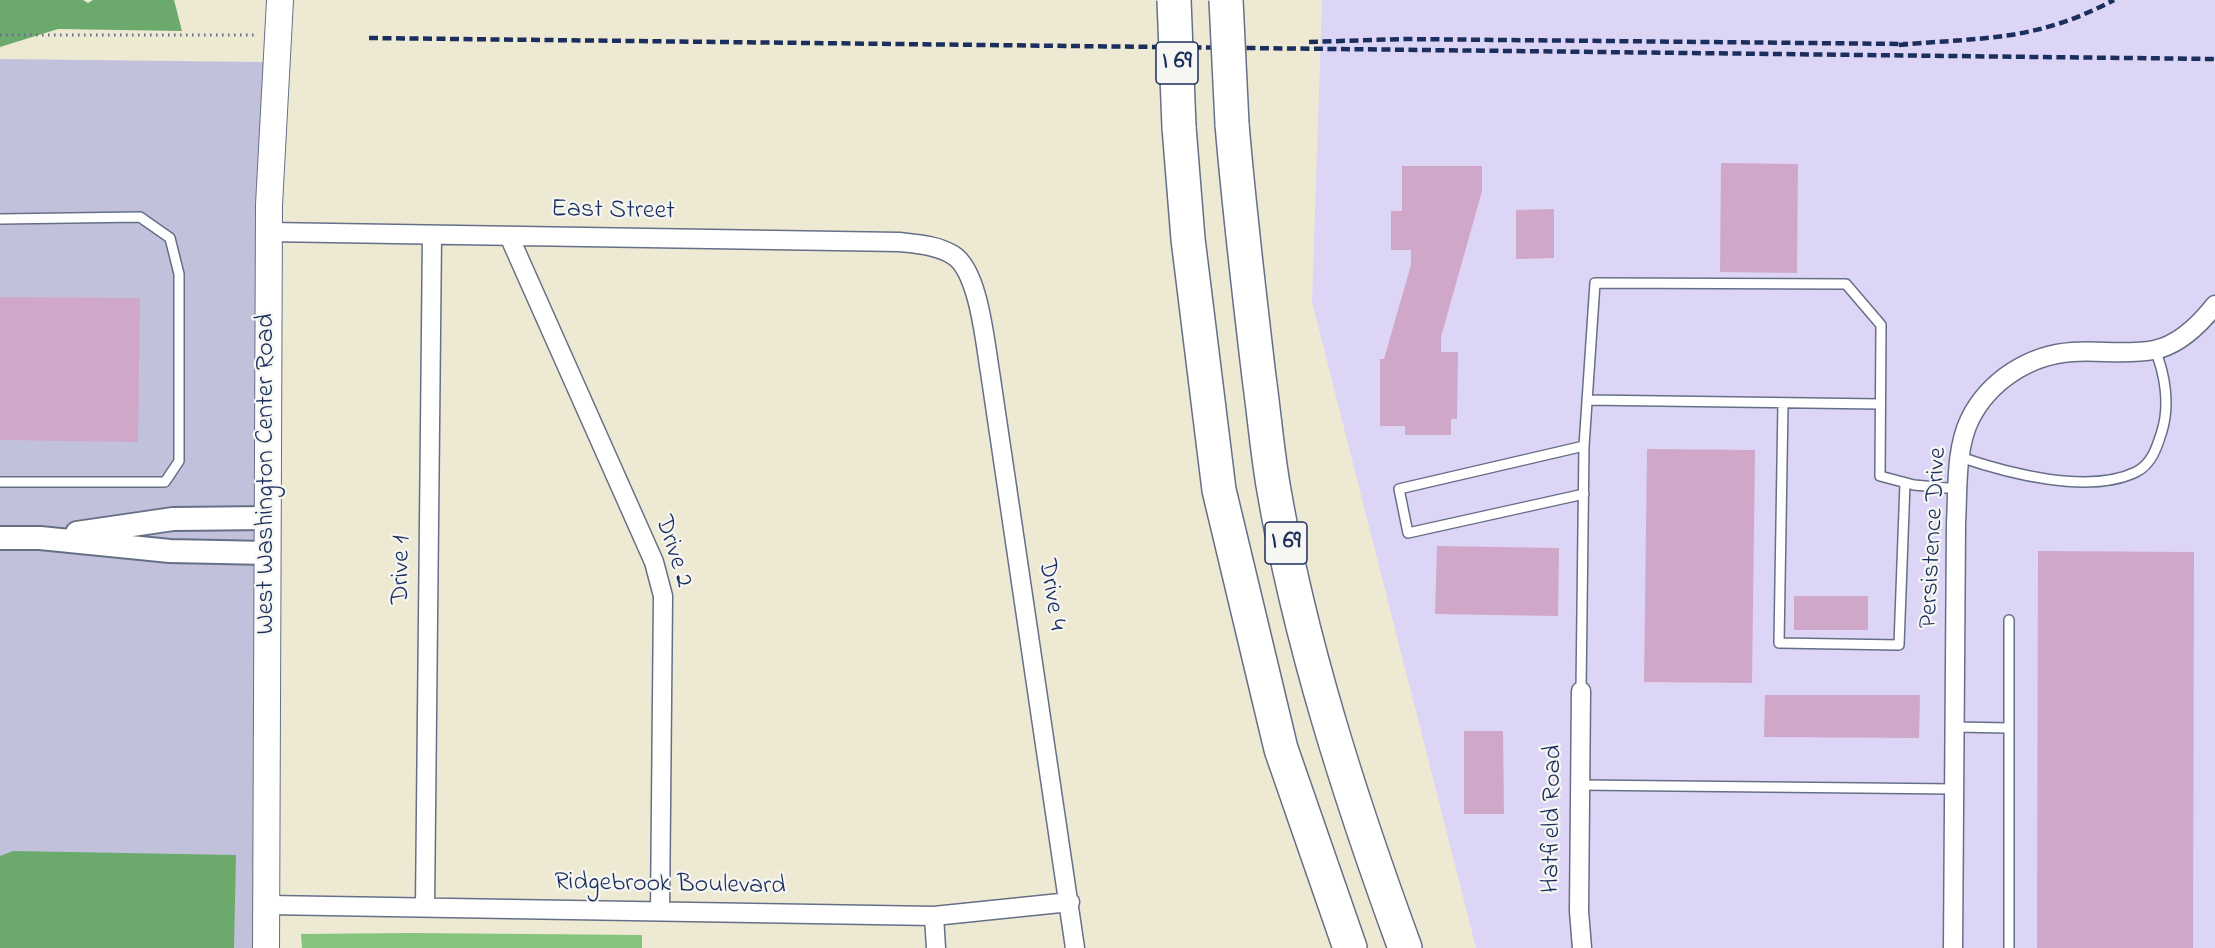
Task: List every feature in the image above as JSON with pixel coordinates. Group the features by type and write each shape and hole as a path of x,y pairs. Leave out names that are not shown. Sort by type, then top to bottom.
{"highway":[{"name":"I 69","path":"1174,0 1179,127 1188,239 1219,490 1281,749 1350,948"},
{"name":"I 69","path":"1226,0 1232,124 1242,245 1273,485 1302,620 1334,737 1376,869 1405,948"}],"main road":[{"name":"West Washington Center Road","path":"267,948 269,232 280,0"}],"street":[{"name":"East Street","path":"269,232 899,242 927,245 954,255"},
{"name":"Drive 1","path":"425,906 432,235"},
{"name":"Drive 2","path":"509,236 654,562 663,596 660,911"},
{"name":"Drive 4","path":"954,255 974,283 990,372 1076,948"},
{"name":"Persistence Drive","path":"1953,948 1958,489 1960,458 1970,420 1994,385 2032,360 2071,352 2155,350 2197,328 2215,305"},
{"path":"40,538 173,519 267,518"},
{"path":"0,538 40,538 170,551 268,553"},
{"name":"Hatfield Road","path":"1581,691 1579,911 1582,948"},
{"name":"Ridgebrook Boulevard","path":"268,905 934,916 1070,902"},
{"path":"934,916 936,948"}],"lane":[{"path":"0,219 140,217 170,238 179,274 179,461 165,482 0,482"},
{"path":"1581,691 1584,446 1595,283 1846,284 1881,325 1880,476 1905,483 1958,489"},
{"path":"1960,458 2012,474 2049,479 2103,481 2137,472 2155,454 2165,420 2162,366 2155,350"},
{"path":"1587,400 1880,404"},
{"path":"1783,403 1779,643 1899,645 1905,483"},
{"path":"1584,446 1399,489 1408,533 1584,494"},
{"path":"2008,948 2009,620"},
{"path":"1955,727 2009,728"},
{"path":"1580,785 1954,789"}],"path":[{"path":"0,34 256,35"}],"shaded area":[{"path":"1322,0 2215,0 2215,948 1476,948 1312,302"},
{"path":"0,59 263,62 257,948 0,948"}],"green space":[{"path":"0,0 83,0 88,3 93,0 174,0 182,31 58,29 0,47"},
{"path":"13,851 236,855 234,948 0,948 0,856"},
{"path":"301,934 642,935 642,948 302,948"}],"building":[{"path":"1721,163 1798,164 1797,273 1720,272"},
{"path":"1402,166 1482,166 1482,191 1441,337 1441,352 1458,352 1457,419 1451,419 1451,435 1405,435 1405,426 1380,426 1380,359 1384,359 1411,265 1411,250 1391,250 1391,211 1402,211"},
{"path":"1554,209 1554,258 1516,259 1516,210"},
{"path":"0,297 140,298 138,442 0,440"},
{"path":"1647,449 1755,450 1752,683 1644,682"},
{"path":"1437,546 1559,548 1558,616 1435,614"},
{"path":"2038,551 2194,552 2193,948 2037,948"},
{"path":"1794,596 1868,596 1868,630 1794,630"},
{"path":"1765,695 1920,695 1919,738 1764,737"},
{"path":"1464,731 1503,731 1504,814 1464,814"}],"railway":[{"path":"1899,45 1984,38 2033,31 2059,24 2114,0"},
{"path":"369,38 2215,59"},
{"path":"1309,42 1404,39 1908,44"}]}
